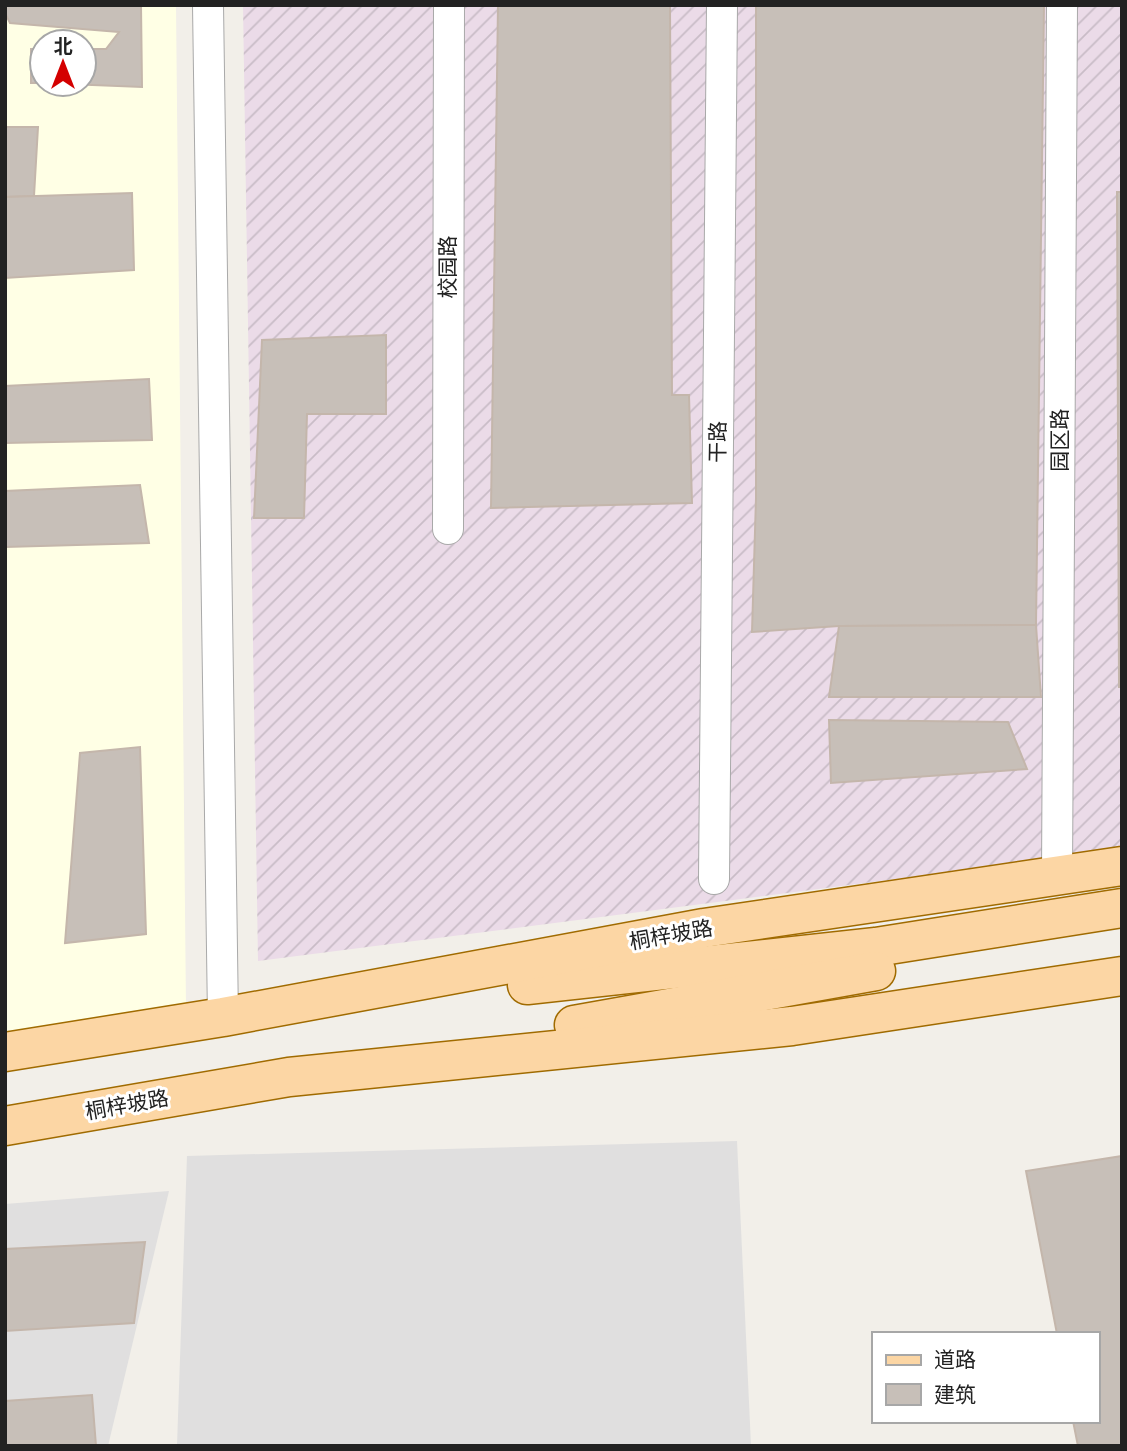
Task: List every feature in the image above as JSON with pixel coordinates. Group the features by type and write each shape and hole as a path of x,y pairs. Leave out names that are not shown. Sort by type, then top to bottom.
{"main road":[{"name":"桐梓坡路","path":"5,1052 223,1017 704,928 1122,866"},
{"name":"桐梓坡路","path":"223,1017 876,947 1122,908"},
{"name":"桐梓坡路","path":"5,1126 863,973 1122,933"},
{"name":"桐梓坡路","path":"289,1077 792,1026 1122,976"}],"street":[{"path":"208,5 223,1017"},
{"name":"校园路","path":"448,529 449,5"},
{"name":"干路","path":"714,879 722,5"},
{"name":"园区路","path":"1057,876 1062,5"}],"shaded area":[{"path":"5,5 176,5 186,1009 5,1035"},
{"path":"243,5 1122,5 1122,850 258,961"},
{"path":"737,1141 751,1446 177,1446 187,1156"},
{"path":"169,1191 108,1446 5,1446 5,1204"}],"building":[{"path":"5,5 141,5 142,87 98,85 98,49 106,49 119,32 98,30 98,28 10,23 5,13"},
{"path":"498,5 670,5 672,395 689,395 692,503 491,508"},
{"path":"756,5 1044,5 1036,625 839,626 752,632 756,498"},
{"path":"5,127 38,127 34,196 5,197"},
{"path":"1117,192 1122,192 1122,687 1119,687"},
{"path":"132,193 134,270 5,278 5,197"},
{"path":"386,335 386,414 307,414 304,518 254,518 262,340"},
{"path":"149,379 152,440 5,443 5,386"},
{"path":"140,485 149,543 5,547 5,491"},
{"path":"1036,625 1041,697 829,697 839,626"},
{"path":"829,720 1008,722 1027,769 831,783"},
{"path":"140,747 146,934 65,943 80,753"},
{"path":"1122,1156 1122,1446 1078,1446 1073,1423 1099,1423 1099,1332 1057,1332 1026,1171"},
{"path":"145,1242 134,1323 5,1331 5,1249"},
{"path":"92,1395 96,1446 5,1446 5,1401"}]}
